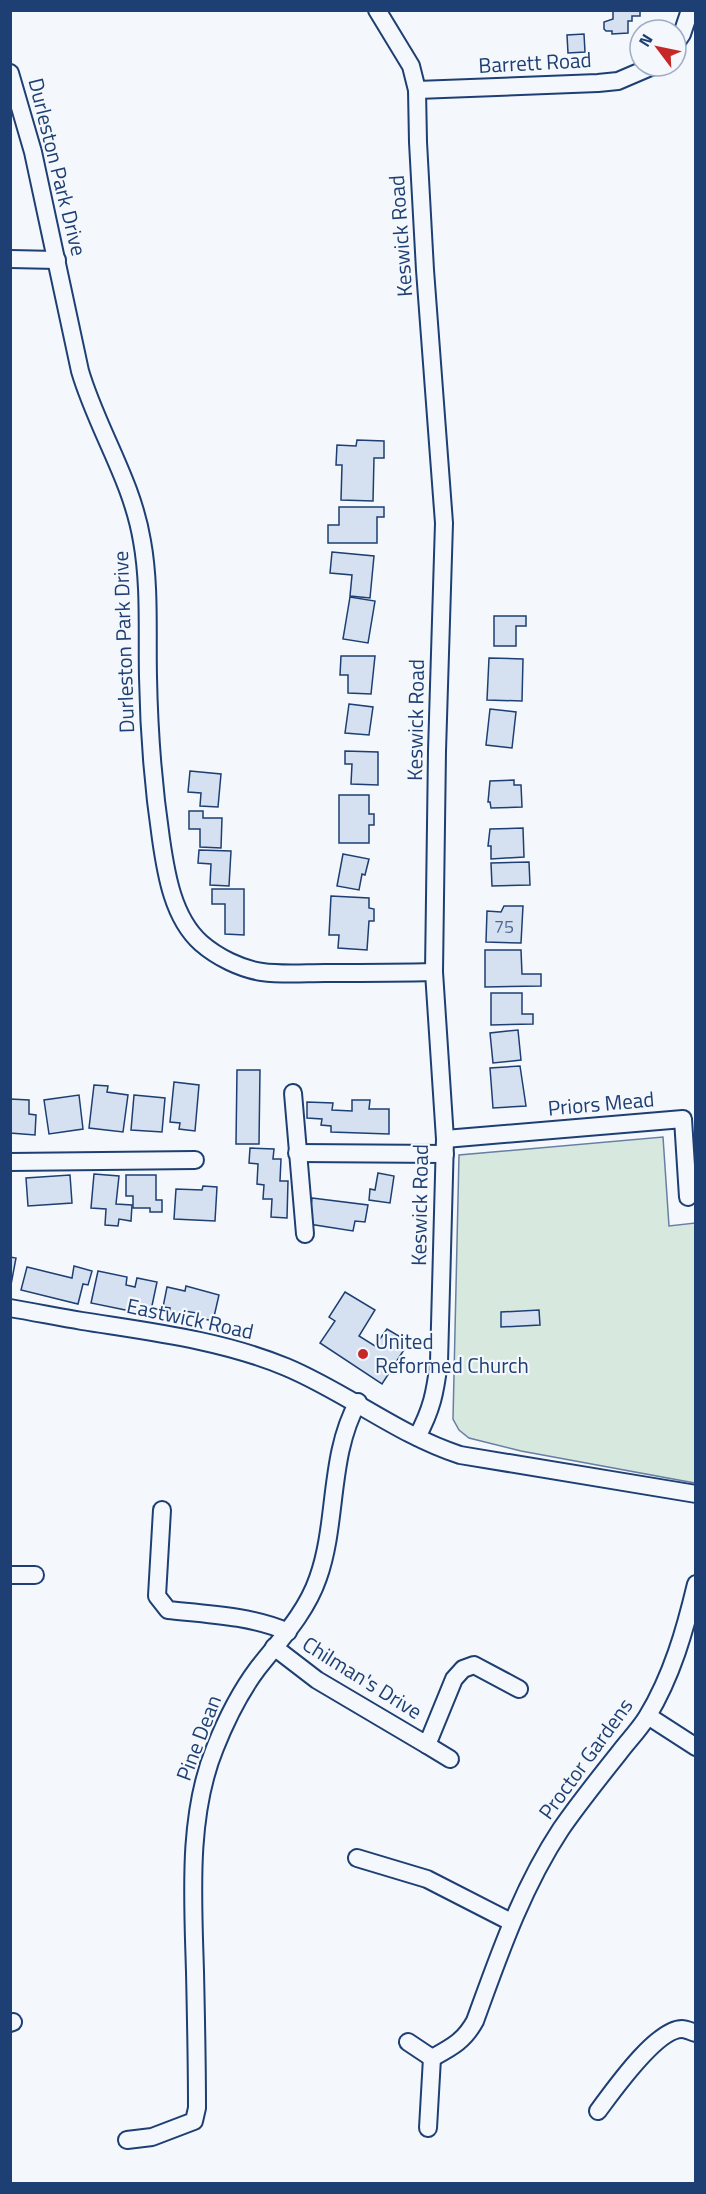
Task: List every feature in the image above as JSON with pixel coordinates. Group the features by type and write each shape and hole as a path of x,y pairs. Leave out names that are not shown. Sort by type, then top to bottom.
{"street":[{"name":"Keswick Road","path":"376,10 411,66 417,90 425,270 444,523 437,751 434,972 445,1146 439,1362 435,1397 417,1437"},
{"name":"Durleston Park Drive","path":"10,73 33,152 80,371 89,401 117,458 131,498 142,541 147,590 149,715 157,811 165,866 176,903 188,927 201,942 222,957 243,967 262,972 434,972"},
{"name":"Barrett Road","path":"417,90 598,83 618,81 628,77"},
{"path":"10,259 57,260"},
{"path":"293,1094 305,1234"},
{"name":"Priors Mead","path":"445,1146 683,1119 688,1197"},
{"path":"297,1153 445,1146"},
{"path":"10,1162 195,1160"},
{"name":"Eastwick Road","path":"10,1308 232,1347 287,1367 358,1402 417,1437 460,1455 696,1494"},
{"name":"Pine Dean","path":"127,2140 152,2137 194,2121 197,2108 193,1892 199,1810 204,1779 215,1747 242,1691 274,1647 288,1632 309,1599 318,1578 324,1557 344,1431 358,1402"},
{"path":"162,1509 157,1596 168,1610 272,1625 288,1632"},
{"path":"10,1575 35,1575"},
{"name":"Proctor Gardens","path":"432,2058 456,2045 468,2034 475,2021 511,1922 534,1874 560,1830 586,1793 648,1716 669,1673 684,1633 696,1584"},
{"name":"Chilman's Drive","path":"274,1647 317,1680 450,1759"},
{"name":"Chilman's Drive","path":"427,1745 454,1679 463,1669 474,1665 519,1689"},
{"path":"648,1716 696,1747"},
{"path":"357,1858 427,1879 511,1922"},
{"path":"598,2111 640,2057 669,2032 682,2029 696,2033"},
{"path":"408,2042 432,2058 428,2128"}],"shaded area":[{"path":"663,1137 669,1226 695,1223 695,1483 521,1451 469,1438 459,1430 453,1419 459,1155"}],"building":[{"path":"613,10 640,10 640,16 628,18 628,33 612,34 612,31 606,31 604,22 613,19"},
{"path":"584,34 585,52 568,53 567,35"},
{"path":"357,440 384,441 384,458 374,458 373,501 341,500 342,465 336,465 337,445 356,446"},
{"path":"339,507 384,507 384,517 377,517 377,543 328,543 328,525 339,525"},
{"path":"332,552 374,556 370,598 350,596 352,575 330,573"},
{"path":"350,597 375,601 368,643 343,639"},
{"path":"494,616 526,616 526,626 516,626 516,646 494,646"},
{"path":"341,656 375,656 371,694 348,693 348,675 340,675"},
{"path":"489,658 523,659 522,701 487,700"},
{"path":"349,704 373,707 369,735 345,733"},
{"path":"490,709 516,712 512,748 486,745"},
{"path":"345,751 378,752 378,785 351,784 352,764 345,764"},
{"path":"190,771 221,774 218,807 200,806 201,793 188,792"},
{"path":"514,780 514,785 521,785 522,807 491,808 488,802 490,781"},
{"path":"339,795 369,795 369,814 374,814 374,825 369,825 369,843 339,843"},
{"path":"189,811 203,811 203,818 222,818 221,848 200,847 200,829 189,829"},
{"path":"523,828 524,857 491,859 491,846 488,846 490,829"},
{"path":"199,850 231,851 229,886 210,885 211,864 198,863"},
{"path":"343,854 369,859 365,875 362,874 359,890 337,886"},
{"path":"529,862 530,885 492,886 491,863"},
{"path":"212,889 244,889 244,935 225,934 225,904 212,904"},
{"path":"331,896 369,898 369,908 374,909 374,921 369,921 367,950 338,948 339,935 329,935"},
{"path":"504,906 523,906 521,943 486,942 487,911 501,912"},
{"path":"485,950 521,950 522,974 541,974 541,986 485,987"},
{"path":"491,993 522,993 522,1014 533,1014 533,1024 491,1025"},
{"path":"518,1030 521,1060 493,1063 490,1033"},
{"path":"520,1066 526,1106 493,1108 490,1068"},
{"path":"237,1070 260,1070 259,1144 236,1144"},
{"path":"174,1082 199,1085 195,1131 179,1129 180,1123 170,1122"},
{"path":"94,1085 108,1086 107,1092 128,1095 123,1132 89,1128"},
{"path":"79,1095 83,1129 49,1134 44,1100"},
{"path":"134,1095 165,1098 162,1132 131,1130"},
{"path":"10,1099 29,1100 29,1114 36,1115 35,1135 10,1133"},
{"path":"352,1100 370,1100 369,1109 389,1109 389,1134 331,1132 331,1126 321,1125 322,1119 307,1118 307,1102 333,1103 332,1110 352,1111"},
{"path":"250,1148 274,1149 273,1159 281,1159 280,1181 288,1181 287,1218 271,1217 272,1199 263,1199 264,1185 257,1184 258,1164 249,1163"},
{"path":"378,1173 394,1176 390,1203 369,1200 370,1189 375,1190"},
{"path":"94,1174 119,1176 116,1204 132,1205 131,1221 119,1219 118,1226 105,1225 106,1209 91,1208"},
{"path":"70,1175 72,1203 28,1206 26,1178"},
{"path":"126,1175 156,1175 156,1200 162,1200 162,1212 150,1212 150,1208 133,1208 133,1196 126,1196"},
{"path":"203,1186 217,1187 215,1221 174,1219 176,1189 202,1190"},
{"path":"312,1198 368,1205 365,1222 355,1221 353,1231 309,1224"},
{"path":"10,1257 16,1258 10,1290"},
{"path":"74,1266 92,1271 88,1285 83,1284 78,1304 21,1290 27,1267 72,1278"},
{"path":"98,1271 127,1277 126,1285 135,1287 137,1278 157,1282 150,1315 91,1303"},
{"path":"186,1286 219,1295 213,1321 196,1317 197,1313 185,1311 183,1317 169,1314 170,1308 163,1307 167,1287 185,1291"},
{"path":"345,1292 375,1310 359,1336 375,1346 387,1329 409,1342 382,1384 320,1343 335,1321 329,1317"},
{"path":"539,1310 540,1325 501,1327 501,1312"}],"place":[{"name":"United Reformed Church","path":"363,1354"}]}
